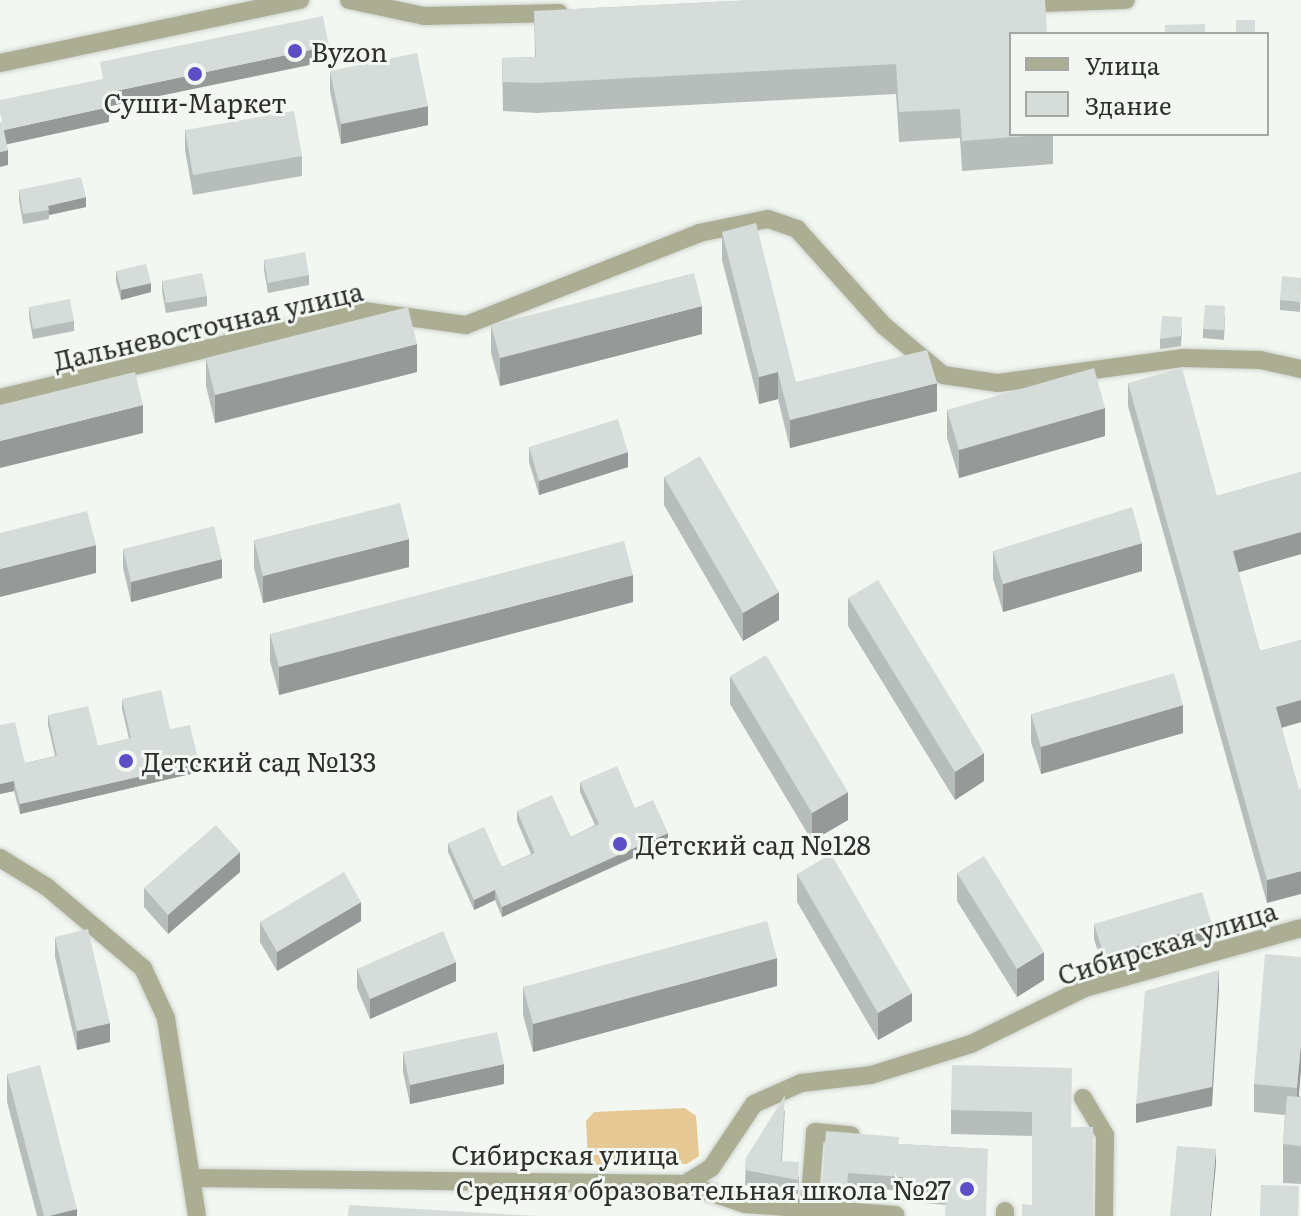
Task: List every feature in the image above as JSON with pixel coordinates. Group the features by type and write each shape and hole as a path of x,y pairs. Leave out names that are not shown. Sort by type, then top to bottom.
{"street":[{"path":"0,63 300,0"},
{"path":"349,0 424,16 581,13"},
{"path":"1003,4 1126,0"},
{"name":"Дальневосточная улица","path":"0,398 364,311 466,325 699,233 768,219 797,229 883,325 943,375 998,383 1183,358 1260,360 1301,369"},
{"path":"0,858 47,887 143,968 166,1018 197,1216"},
{"name":"Сибирская улица","path":"193,1178 685,1184 711,1168 754,1104 801,1083 871,1075 971,1044 1085,988 1301,928"},
{"path":"1083,1098 1105,1135 1104,1216"},
{"path":"809,1209 815,1132 867,1137"},
{"path":"685,1184 745,1204 896,1215"}],"shaded area":[{"path":"685,1108 696,1116 699,1156 687,1164 597,1165 588,1159 586,1121 594,1112"}],"building":[{"path":"754,0 1045,0 1047,32 1009,32 1009,136 1027,136 962,141 960,109 899,112 896,64 537,83 503,82 502,58 536,57 534,11"},
{"path":"323,16 329,46 106,93 109,107 4,130 0,100 103,79 100,62"},
{"path":"1236,20 1255,20 1255,32 1236,32"},
{"path":"1205,24 1205,32 1165,32 1165,25"},
{"path":"417,53 428,106 341,124 330,71"},
{"path":"294,111 302,156 193,175 185,130"},
{"path":"0,122 8,150 0,152"},
{"path":"81,177 86,197 48,206 49,210 23,214 19,190"},
{"path":"756,223 796,382 927,350 937,383 790,420 778,372 759,377 722,232"},
{"path":"305,252 309,275 268,283 264,260"},
{"path":"146,264 151,283 121,290 116,271"},
{"path":"202,273 207,296 166,303 162,281"},
{"path":"694,273 702,306 500,358 491,325"},
{"path":"1282,276 1301,278 1300,302 1280,300"},
{"path":"70,299 74,321 33,329 29,307"},
{"path":"1205,305 1225,306 1224,330 1203,329"},
{"path":"408,307 417,344 215,395 206,358"},
{"path":"1162,316 1182,317 1181,336 1160,339"},
{"path":"1094,368 1105,408 959,450 947,410"},
{"path":"1182,368 1217,496 1301,472 1301,532 1233,551 1260,651 1301,640 1301,700 1276,707 1301,788 1301,871 1267,880 1128,383"},
{"path":"135,372 143,405 0,441 0,405"},
{"path":"618,419 628,452 539,481 529,447"},
{"path":"700,456 779,592 743,613 664,477"},
{"path":"400,503 409,539 263,576 254,540"},
{"path":"1132,507 1142,543 1003,584 993,551"},
{"path":"87,511 96,545 0,569 0,533"},
{"path":"214,526 222,559 131,582 123,549"},
{"path":"624,541 633,575 279,667 270,634"},
{"path":"878,580 984,753 955,772 848,598"},
{"path":"766,655 848,792 812,813 730,676"},
{"path":"1174,673 1183,705 1041,747 1031,714"},
{"name":"Детский сад №133","path":"161,690 170,729 190,725 199,763 20,804 14,781 0,784 0,725 15,722 25,763 57,756 48,715 88,706 98,746 131,738 122,699"},
{"name":"Детский сад №128","path":"617,766 635,808 653,800 668,833 502,907 495,890 474,900 448,843 484,827 502,867 535,853 517,811 552,795 571,837 599,824 580,782"},
{"path":"216,825 240,852 168,915 144,888"},
{"path":"831,854 912,993 878,1013 797,874"},
{"path":"984,856 1044,952 1017,969 957,873"},
{"path":"344,872 361,902 277,952 260,922"},
{"path":"1202,892 1212,924 1104,956 1094,924"},
{"path":"767,921 777,958 533,1024 523,987"},
{"path":"88,929 110,1023 77,1031 55,937"},
{"path":"443,931 456,962 370,999 357,969"},
{"path":"1265,954 1301,957 1301,1043 1297,1088 1254,1084"},
{"path":"1219,970 1212,1087 1136,1104 1145,991"},
{"path":"497,1032 504,1064 410,1085 403,1052"},
{"path":"40,1065 77,1209 49,1216 44,1216 7,1074"},
{"path":"952,1065 1072,1068 1071,1127 1093,1127 1093,1216 1022,1216 1022,1204 1032,1205 1032,1112 951,1110"},
{"path":"785,1095 781,1161 799,1162 798,1180 745,1170 746,1158"},
{"path":"1287,1096 1301,1097 1301,1146 1283,1144"},
{"path":"826,1131 899,1137 898,1144 988,1149 986,1216 945,1216 946,1191 902,1188 903,1177 848,1173 847,1186 822,1184"},
{"path":"1177,1146 1216,1149 1210,1216 1170,1216"},
{"path":"1261,1185 1299,1186 1298,1216 1260,1216"},
{"path":"349,1205 537,1216 348,1216"}],"place":[{"name":"Byzon","path":"295,51"},
{"name":"Суши-Маркет","path":"195,74"},
{"name":"Детский сад №133","path":"126,761"},
{"name":"Детский сад №128","path":"620,844"},
{"name":"Средняя образовательная школа №27","path":"967,1189"}]}
